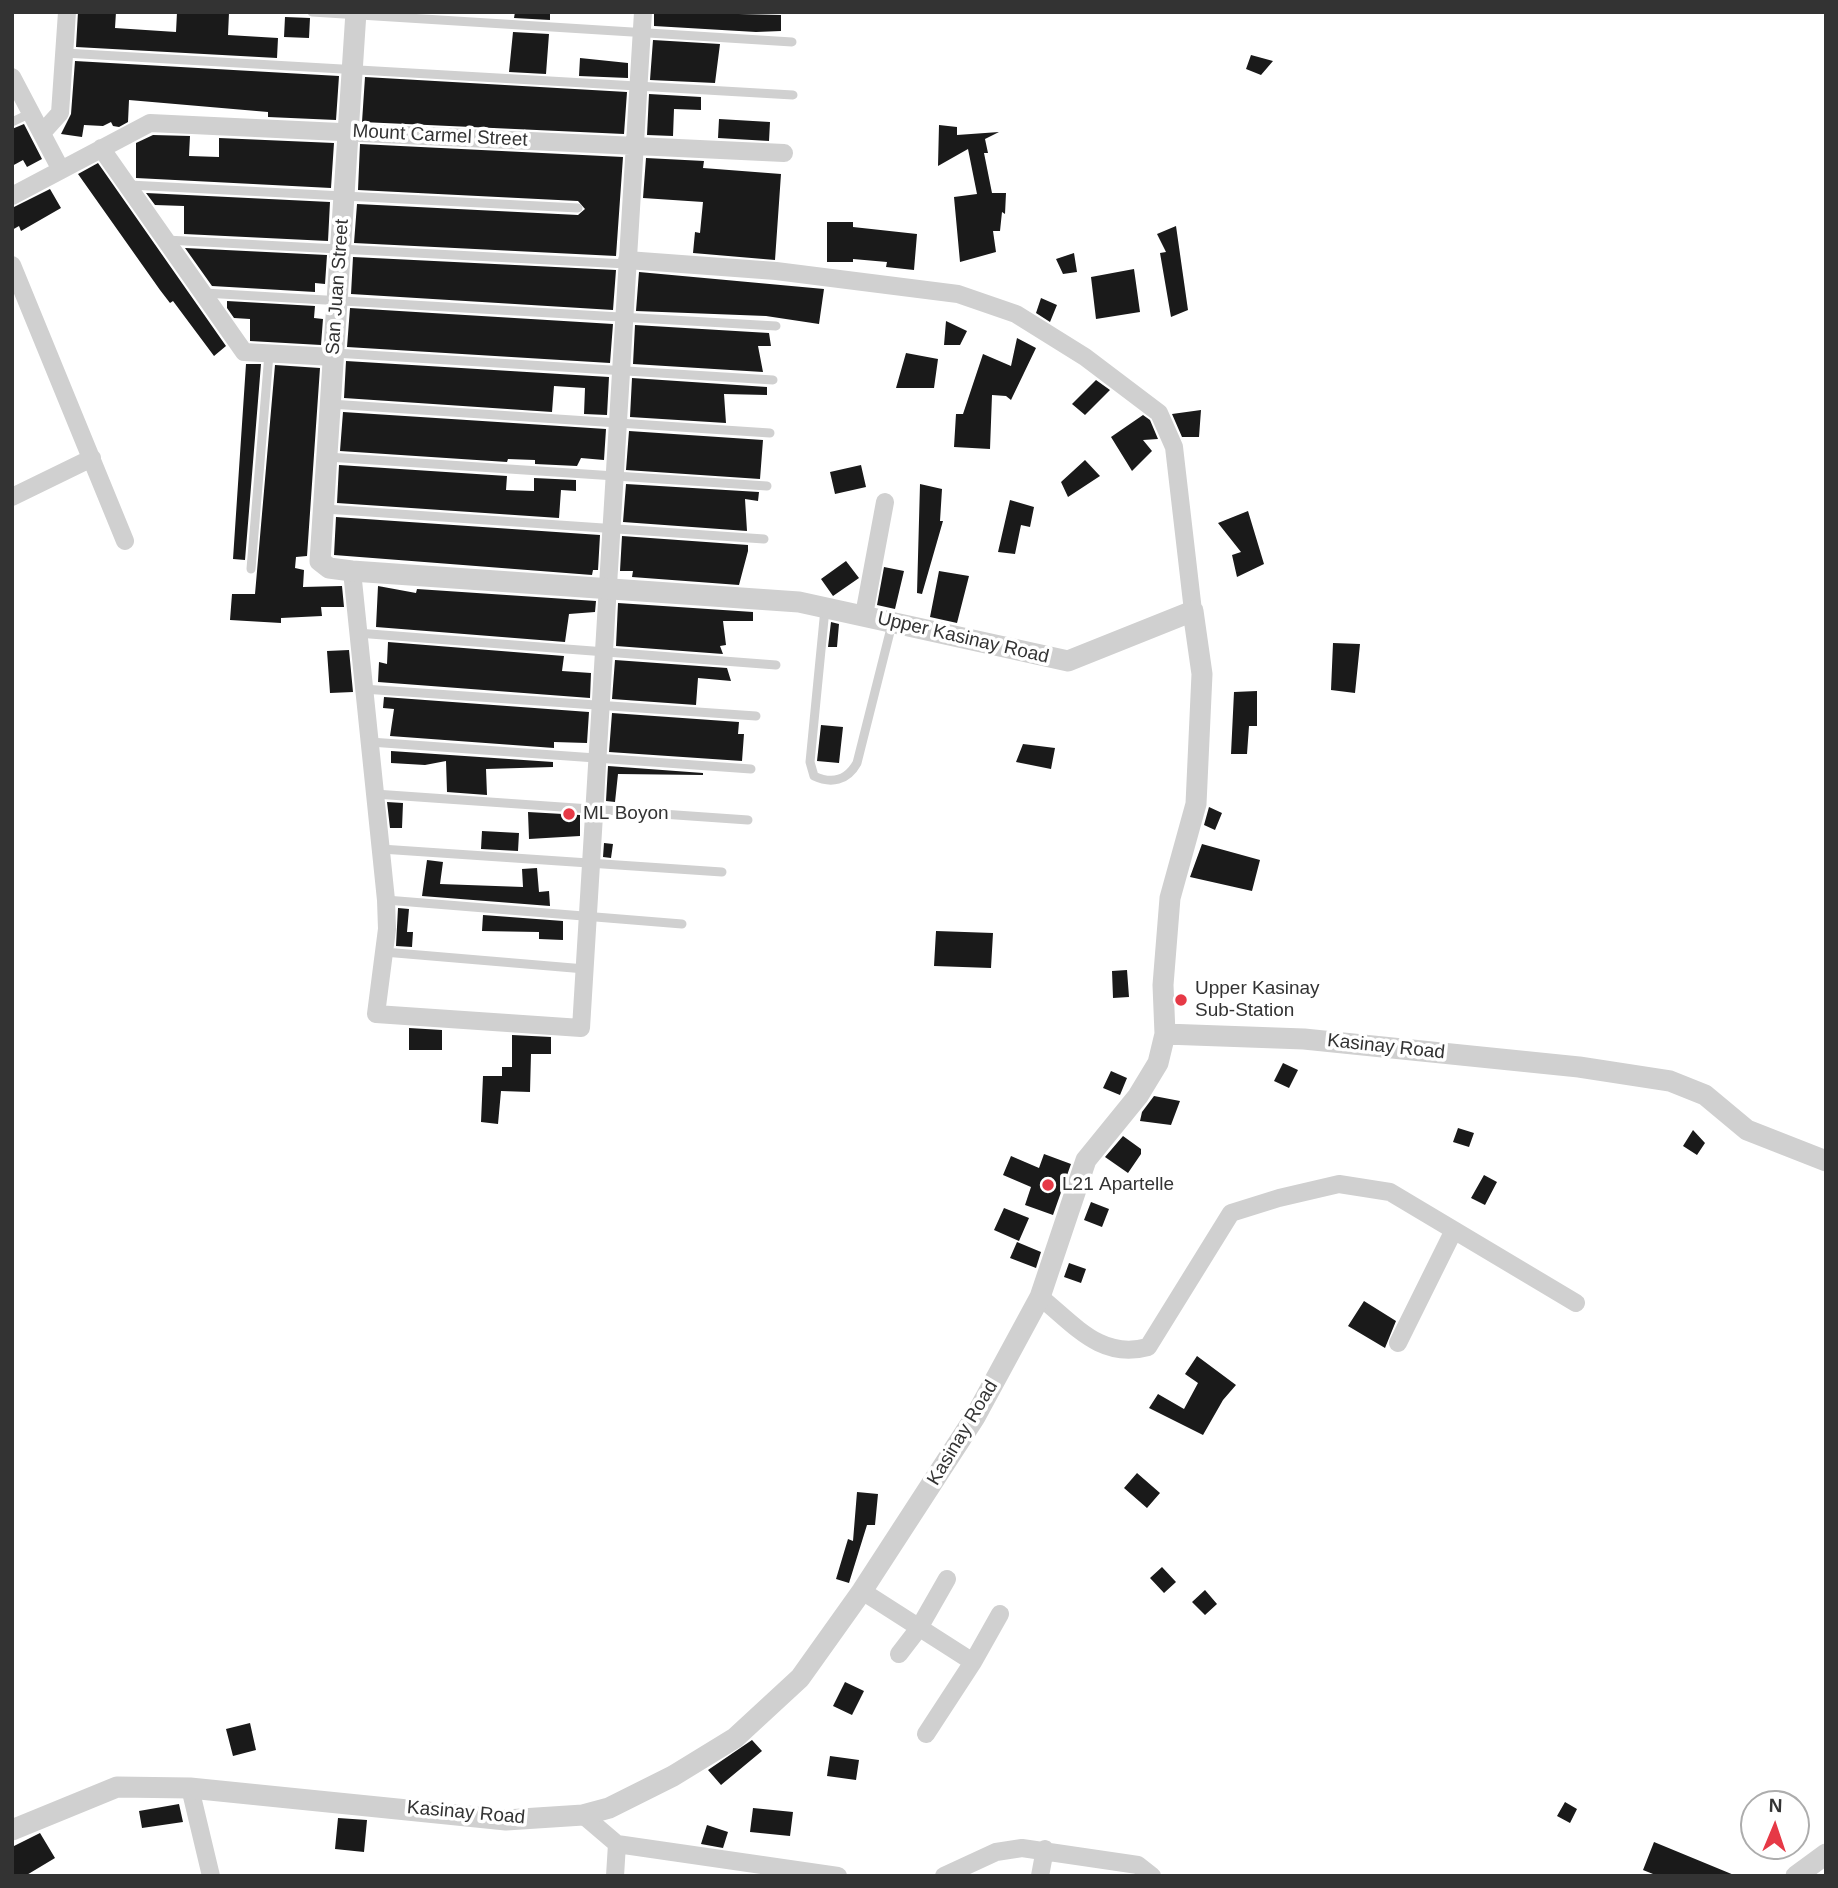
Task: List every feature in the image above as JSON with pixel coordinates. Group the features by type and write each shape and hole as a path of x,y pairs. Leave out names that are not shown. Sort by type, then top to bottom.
{"street":[{"path":"42,134 60,113 67,12"},
{"path":"352,571 386,901 384,952 376,1014 581,1028 643,12"},
{"name":"San Juan Street","path":"320,561 356,14"},
{"path":"12,77 61,170"},
{"name":"Mount Carmel Street","path":"12,195 150,124 785,153"},
{"path":"101,148 244,352 334,355"},
{"path":"627,262 776,271 958,294 1016,314 1085,357 1159,414 1174,447 1202,674 1196,804 1170,898 1163,985 1165,1034"},
{"path":"12,265 125,541"},
{"path":"12,497 92,458"},
{"path":"864,615 885,502"},
{"name":"Upper Kasinay Road","path":"320,561 329,568 352,571 766,599 825,607 1069,661 1193,611"},
{"name":"Kasinay Road","path":"12,1830 117,1787 190,1788 506,1820 583,1815 609,1808 673,1776 735,1738 800,1678 862,1591 975,1417 1040,1297 1086,1160 1138,1096 1158,1063 1165,1034 1316,1040 1579,1067 1670,1081 1705,1095 1747,1130 1826,1161"},
{"path":"1040,1297 1105,1348 1128,1352 1148,1347 1231,1213 1279,1198 1339,1185 1390,1192 1576,1303"},
{"path":"1398,1343 1454,1230"},
{"path":"899,1654 919,1628 947,1579"},
{"path":"862,1591 973,1662"},
{"path":"926,1734 973,1662 1000,1614"},
{"path":"190,1788 211,1876"},
{"path":"583,1815 606,1838 617,1844 788,1873 838,1876"},
{"path":"615,1876 617,1844"},
{"path":"944,1876 996,1852 1022,1848 1045,1849 1110,1868 1139,1865 1152,1876"},
{"path":"1040,1876 1045,1849"},
{"path":"1796,1876 1826,1854"}],"lane":[{"path":"312,12 792,42"},
{"path":"64,53 793,95"},
{"path":"12,122 31,113"},
{"path":"125,185 578,208"},
{"path":"164,240 627,262"},
{"path":"202,293 776,326"},
{"path":"251,569 270,354"},
{"path":"334,355 773,380"},
{"path":"330,404 770,433"},
{"path":"327,457 767,486"},
{"path":"323,509 764,539"},
{"path":"825,607 810,762 814,776 825,782 846,776 857,763 892,622"},
{"path":"358,633 776,666"},
{"path":"363,689 756,716"},
{"path":"368,742 751,769"},
{"path":"373,794 748,820"},
{"path":"379,849 722,872"},
{"path":"386,901 682,924"},
{"path":"384,952 585,969"}],"building":[{"path":"78,12 116,12 115,28 176,32 177,12 229,13 228,35 278,38 277,58 76,47"},
{"path":"515,12 550,12 550,20 514,18"},
{"path":"654,12 781,15 781,31 654,26"},
{"path":"285,17 310,18 309,38 284,37"},
{"path":"513,32 549,34 546,74 509,72"},
{"path":"653,40 720,44 715,83 650,80"},
{"path":"1251,55 1273,61 1261,75 1246,69"},
{"path":"580,58 628,63 628,78 579,76"},
{"path":"75,61 339,76 336,120 268,117 268,112 129,100 128,122 119,127 113,126 111,122 103,126 84,125 82,137 61,134 71,114"},
{"path":"365,77 627,92 624,134 362,122"},
{"path":"649,94 701,97 701,110 674,109 673,136 647,135"},
{"path":"719,119 770,122 769,141 718,138"},
{"path":"24,124 42,159 27,167 23,160 12,166 12,129"},
{"path":"939,125 957,127 957,135 999,132 985,139 988,153 984,153 992,193 1006,193 1005,214 1002,212 1000,231 993,231 996,252 960,262 954,197 977,194 968,149 938,166"},
{"path":"153,135 190,136 189,156 219,157 219,138 334,143 331,188 136,178 136,143"},
{"path":"360,144 623,157 616,256 354,243 357,204 578,215 585,209 578,201 358,190"},
{"path":"646,158 704,161 703,168 781,174 775,260 693,253 695,232 700,233 703,202 643,198"},
{"path":"98,163 226,346 214,356 173,301 170,303 160,290 78,174"},
{"path":"50,189 61,208 21,231 19,226 12,230 12,208"},
{"path":"146,193 330,202 328,241 184,234 184,206 155,205"},
{"path":"827,222 853,222 853,227 917,234 914,270 886,267 887,262 853,259 853,262 827,262"},
{"path":"1176,226 1188,310 1171,317 1160,253 1166,252 1157,234"},
{"path":"185,248 327,255 325,284 315,283 315,292 212,286"},
{"path":"1074,253 1077,272 1063,274 1056,259"},
{"path":"353,257 616,270 613,310 351,294"},
{"path":"1134,269 1140,312 1096,319 1091,277"},
{"path":"639,272 824,289 819,324 766,316 636,311"},
{"path":"1041,298 1057,305 1050,322 1036,313"},
{"path":"227,301 315,306 314,318 323,319 321,345 250,341 250,319 234,318 227,308"},
{"path":"350,308 613,324 610,363 347,347"},
{"path":"946,321 967,331 960,345 944,345"},
{"path":"635,325 769,333 771,346 758,346 763,372 633,364"},
{"path":"1017,338 1036,348 1011,400 1006,396 992,395 990,449 954,447 956,414 963,414 983,354 1011,366"},
{"path":"906,353 938,359 934,388 896,388"},
{"path":"346,361 609,377 607,415 584,414 585,388 554,386 552,412 344,398"},
{"path":"246,364 261,364 245,560 233,559"},
{"path":"275,365 320,368 307,556 296,557 295,568 304,570 303,587 342,586 344,607 321,607 322,616 281,618 281,623 230,620 232,594 255,594"},
{"path":"632,378 767,387 767,395 724,394 726,423 630,417"},
{"path":"1096,380 1110,390 1085,415 1072,404"},
{"path":"1201,410 1199,437 1182,437 1172,414"},
{"path":"343,412 606,429 604,460 581,458 577,466 535,464 535,460 508,459 507,462 340,451"},
{"path":"1143,415 1150,420 1158,439 1143,440 1152,451 1132,471 1111,437"},
{"path":"629,431 763,440 760,479 626,470"},
{"path":"1085,460 1100,476 1068,497 1061,482"},
{"path":"339,465 507,476 506,490 534,491 534,478 576,480 576,491 561,490 559,518 337,503"},
{"path":"861,465 866,487 835,494 830,472"},
{"path":"626,484 759,492 758,501 745,499 747,531 623,522"},
{"path":"920,484 942,489 940,521 943,521 922,594 917,593"},
{"path":"1010,500 1034,507 1030,527 1021,525 1015,554 998,552"},
{"path":"1248,511 1264,564 1237,577 1232,555 1241,552 1218,523"},
{"path":"336,517 600,535 598,570 593,570 592,575 334,555"},
{"path":"622,536 748,545 748,551 739,585 632,577 633,571 620,571"},
{"path":"846,561 859,578 833,596 821,579"},
{"path":"884,567 904,571 895,609 877,605"},
{"path":"939,571 969,576 957,623 930,617"},
{"path":"378,586 416,593 417,589 596,601 595,612 569,614 565,642 376,627"},
{"path":"618,603 753,612 753,621 723,621 726,645 720,646 723,654 616,646"},
{"path":"831,622 839,624 837,647 828,647"},
{"path":"388,642 564,656 562,671 591,673 590,698 378,682 379,662 387,664"},
{"path":"1333,643 1360,644 1355,693 1331,690"},
{"path":"349,650 353,692 330,693 327,651"},
{"path":"615,660 727,668 731,681 698,678 696,705 612,699"},
{"path":"1257,691 1257,726 1249,726 1247,754 1231,754 1234,692"},
{"path":"384,697 589,712 587,743 554,742 554,748 390,736 394,709 383,708"},
{"path":"612,713 739,722 738,734 744,734 742,761 609,752"},
{"path":"821,725 843,727 839,763 817,761"},
{"path":"1023,744 1055,748 1051,769 1016,762"},
{"path":"391,751 553,762 553,767 486,769 487,795 447,792 446,761 425,765 391,763"},
{"path":"608,766 703,775 618,774 615,802 606,801"},
{"path":"387,802 403,803 402,828 390,828"},
{"path":"1209,807 1222,813 1215,830 1204,825"},
{"path":"528,812 580,815 580,836 529,839"},
{"path":"482,831 519,833 518,851 481,849"},
{"path":"604,843 613,844 611,858 603,857"},
{"path":"1202,844 1260,860 1252,891 1190,877"},
{"path":"427,860 443,862 440,884 523,887 522,869 537,868 539,892 549,891 550,906 422,896"},
{"path":"398,908 409,909 407,932 413,932 412,947 396,946"},
{"path":"483,915 563,921 563,940 539,939 539,932 482,931"},
{"path":"936,931 993,933 991,968 934,966"},
{"path":"1127,970 1129,997 1113,998 1112,971"},
{"path":"409,1028 442,1030 442,1050 409,1050"},
{"path":"512,1035 551,1037 551,1054 531,1054 530,1092 501,1091 498,1124 481,1122 483,1076 502,1076 502,1067 512,1067"},
{"path":"1283,1063 1298,1070 1289,1088 1274,1081"},
{"path":"1111,1071 1127,1078 1120,1095 1103,1088"},
{"path":"1154,1096 1180,1101 1171,1125 1140,1121 1142,1112"},
{"path":"1458,1128 1474,1133 1469,1147 1453,1142"},
{"path":"1693,1130 1705,1143 1697,1155 1683,1146"},
{"path":"1123,1136 1141,1149 1141,1154 1128,1173 1105,1157"},
{"name":"L21 Apartelle","path":"1044,1154 1071,1164 1053,1215 1025,1205 1031,1187 1003,1175 1011,1156 1039,1168"},
{"path":"1484,1175 1497,1182 1485,1205 1471,1198"},
{"path":"1091,1202 1109,1209 1102,1227 1084,1220"},
{"path":"1004,1208 1029,1218 1019,1241 994,1230"},
{"path":"1017,1242 1041,1252 1036,1268 1010,1258"},
{"path":"1069,1263 1086,1269 1081,1283 1064,1277"},
{"path":"1364,1301 1396,1321 1385,1348 1348,1326"},
{"path":"1197,1356 1236,1385 1223,1400 1203,1435 1149,1408 1158,1394 1184,1409 1198,1383 1185,1374"},
{"path":"1137,1473 1160,1493 1147,1508 1124,1488"},
{"path":"857,1492 878,1494 875,1525 867,1525 849,1583 836,1579 848,1539 853,1541"},
{"path":"1162,1567 1176,1582 1164,1593 1150,1578"},
{"path":"1205,1590 1217,1604 1205,1615 1192,1602"},
{"path":"845,1682 864,1691 852,1715 833,1706"},
{"path":"250,1723 256,1750 233,1756 226,1729"},
{"path":"752,1740 762,1751 721,1785 708,1770"},
{"path":"830,1756 859,1760 856,1780 827,1776"},
{"path":"1565,1802 1577,1809 1570,1823 1557,1816"},
{"path":"179,1804 183,1822 142,1828 139,1811"},
{"path":"753,1808 793,1812 790,1836 750,1832"},
{"path":"338,1818 367,1820 364,1852 335,1849"},
{"path":"707,1825 728,1832 723,1848 701,1844"},
{"path":"40,1833 55,1858 25,1876 12,1876 12,1847"},
{"path":"1654,1842 1734,1876 1658,1876 1643,1870"}],"place":[{"name":"ML Boyon","path":"569,814"},
{"name":"Upper Kasinay Sub-Station","path":"1181,1000"},
{"name":"L21 Apartelle","path":"1048,1185"}]}
